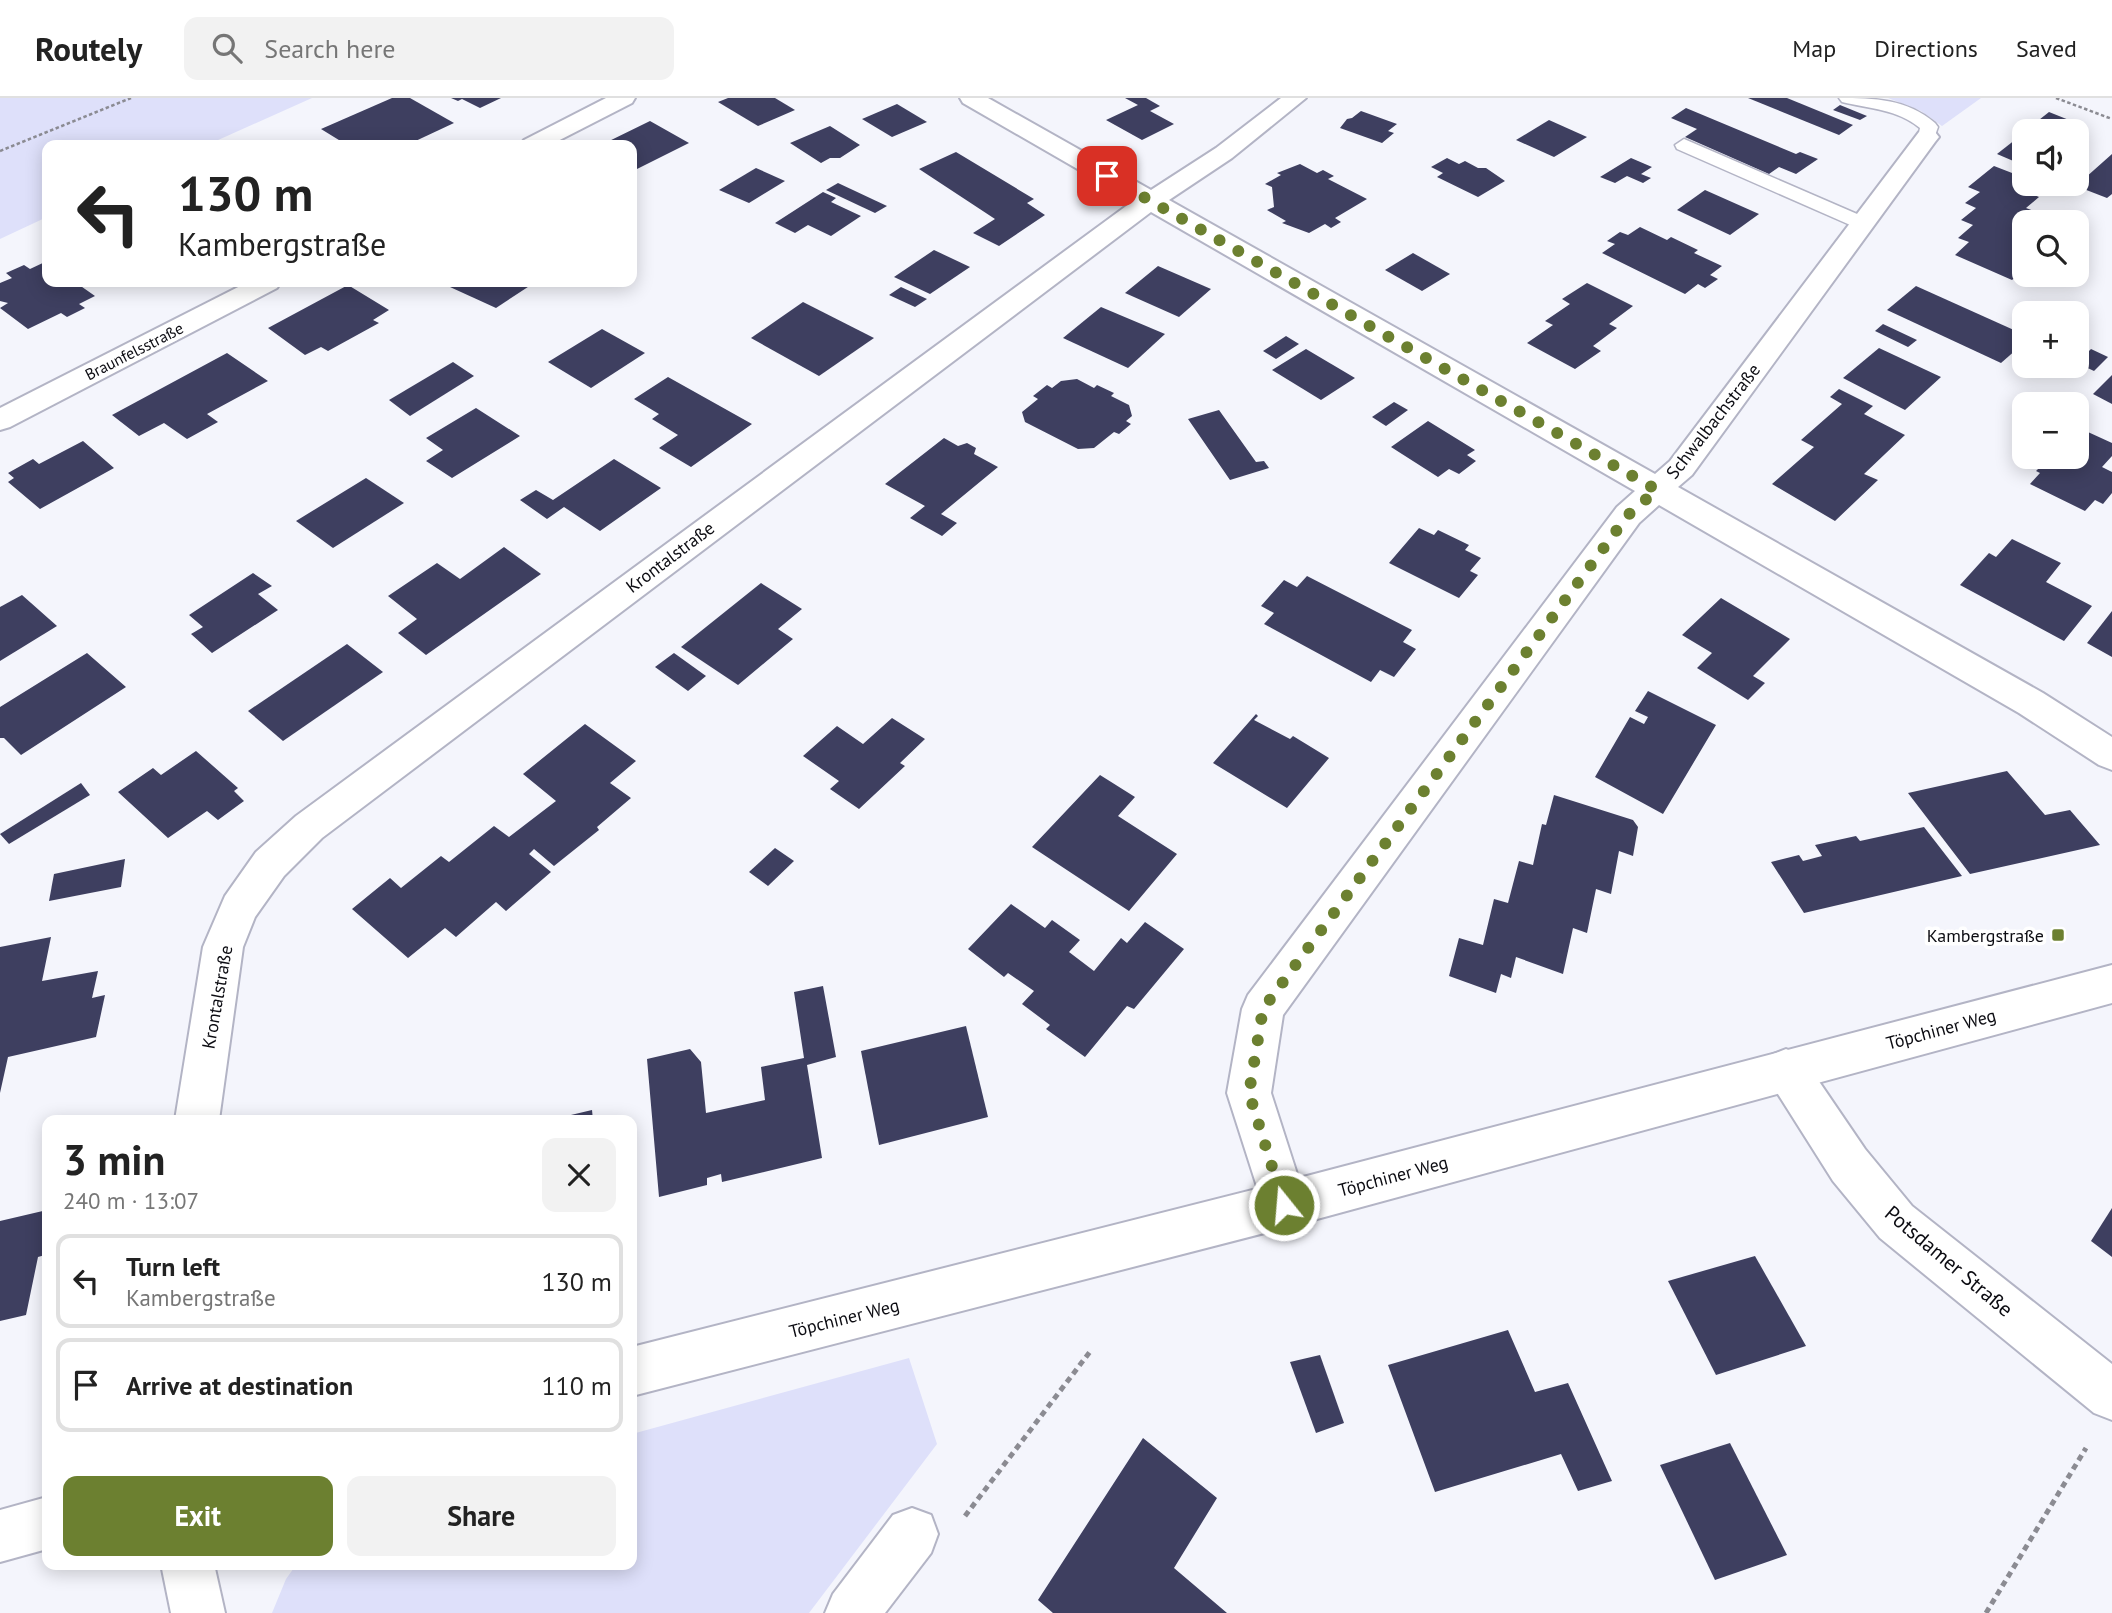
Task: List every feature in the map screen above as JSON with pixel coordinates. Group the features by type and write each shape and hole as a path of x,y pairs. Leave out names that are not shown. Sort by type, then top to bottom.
{"street":[{"path":"542,140 624,98"},
{"path":"971,98 2031,703 2112,755"},
{"name":"Krontalstraße","path":"198,1115 223,947 239,908 270,864 309,827 1121,220 1224,153 1295,98"},
{"name":"Schwalbachstraße","path":"1284,1205 1249,1093 1263,1009 1628,515 1681,468 1927,137"},
{"name":"Braunfelsstraße","path":"0,420 258,287"},
{"name":"Töpchiner Weg","path":"637,1371 1284,1205 1786,1069 2112,985"},
{"name":"Potsdamer Straße","path":"1786,1069 1849,1165 1895,1222 2112,1395"},
{"path":"0,1536 42,1524"},
{"path":"852,1613 912,1534"},
{"path":"188,1570 198,1613"}],"lane":[{"path":"1847,98 1889,104 1908,112 1929,127 1927,137"},
{"path":"1684,145 1864,224"}],"path":[{"path":"0,151 131,98"},
{"path":"2056,98 2112,119"},
{"path":"912,1534 954,1529 1092,1349"},
{"path":"1986,1613 2086,1448"}],"shaded area":[{"path":"0,98 312,98 218,140 42,140 42,219 0,239"},
{"path":"1888,98 1981,98 1942,126 1921,111"},
{"path":"909,1358 937,1444 809,1613 272,1613 292,1570 637,1570 637,1433"}],"building":[{"path":"392,98 410,98 454,123 418,140 339,140 321,129"},
{"path":"451,98 501,98 480,108 462,99 458,101"},
{"path":"728,98 775,98 795,110 758,126 718,102"},
{"path":"1125,98 1146,98 1160,106 1150,111 1174,124 1142,140 1106,120 1138,105"},
{"path":"1748,98 1787,98 1853,125 1839,135"},
{"path":"897,104 927,122 892,137 862,119"},
{"path":"1840,105 1867,116 1860,120 1833,110"},
{"path":"1686,108 1796,154 1800,152 1818,159 1796,174 1779,167 1769,174 1685,137 1697,129 1671,118"},
{"path":"1361,111 1397,124 1388,131 1394,133 1382,143 1340,128 1347,119"},
{"path":"2049,112 2066,119 2040,119"},
{"path":"1549,120 1587,137 1554,157 1516,140"},
{"path":"650,121 689,143 637,169 637,140 611,140"},
{"path":"830,126 860,145 840,158 830,158 821,163 790,143"},
{"path":"2012,142 2012,160 1997,154"},
{"path":"956,152 1034,199 1027,203 1045,215 999,246 973,233 995,219 919,169"},
{"path":"2112,154 2112,194 2107,198 2089,191 2089,174"},
{"path":"1447,158 1459,164 1465,161 1478,168 1486,168 1505,181 1478,197 1437,177 1443,173 1431,167"},
{"path":"1631,158 1652,167 1641,174 1651,178 1643,183 1627,176 1615,183 1600,177"},
{"path":"1300,164 1317,173 1323,170 1334,176 1328,179 1367,199 1335,218 1341,222 1331,228 1325,224 1309,233 1282,223 1286,221 1267,210 1274,207 1272,187 1265,184 1281,175 1277,173"},
{"path":"1994,166 2012,173 2012,196 2039,197 2026,208 2032,210 2012,210 2012,280 1955,255 1969,242 1958,238 1973,225 1961,220 1976,208 1965,203 1980,192 1968,187"},
{"path":"756,168 785,181 749,203 719,190"},
{"path":"838,183 887,206 875,213 826,190"},
{"path":"1705,190 1759,214 1730,235 1677,210"},
{"path":"823,192 836,198 831,202 861,216 831,236 808,225 795,233 775,223"},
{"path":"1640,227 1667,240 1671,237 1698,250 1694,253 1722,266 1710,275 1718,279 1705,288 1698,284 1685,294 1602,253 1615,244 1607,241 1620,232 1628,235"},
{"path":"934,250 970,267 930,294 894,277"},
{"path":"1413,253 1450,274 1422,291 1385,270"},
{"path":"42,263 42,287 82,287 95,296 79,304 85,308 67,317 61,313 28,329 0,308 8,303 0,301 0,283 12,278 6,273 24,265 30,269"},
{"path":"1158,266 1211,289 1179,317 1125,293"},
{"path":"1587,283 1633,306 1609,324 1617,328 1593,346 1601,351 1575,369 1527,343 1553,325 1545,321 1570,304 1562,299"},
{"path":"1916,286 2012,329 2012,353 2001,363 1887,310"},
{"path":"344,287 351,287 389,310 373,320 379,323 328,351 321,347 305,355 268,328"},
{"path":"450,287 528,287 496,308"},
{"path":"901,287 927,299 915,307 889,295"},
{"path":"803,302 874,338 819,376 751,338"},
{"path":"1101,307 1165,334 1128,368 1063,338"},
{"path":"1883,324 1917,340 1908,347 1875,331"},
{"path":"602,329 645,353 591,388 548,362"},
{"path":"1286,336 1299,344 1276,359 1263,351"},
{"path":"1879,348 1941,377 1905,410 1843,378"},
{"path":"1306,349 1355,378 1321,400 1272,370"},
{"path":"2091,349 2108,357 2094,371 2089,369"},
{"path":"227,353 268,381 207,414 218,422 187,439 164,423 139,436 112,415"},
{"path":"453,362 474,376 410,416 389,400"},
{"path":"2112,375 2112,404 2093,394"},
{"path":"668,377 752,424 691,467 659,448 678,435 652,419 659,414 634,399"},
{"path":"1077,379 1094,388 1097,385 1114,393 1111,396 1129,405 1132,416 1126,421 1131,424 1119,434 1114,432 1094,448 1078,449 1025,422 1022,412 1038,399 1033,396 1047,385 1052,388 1061,381"},
{"path":"1839,389 1873,406 1864,414 1905,435 1864,474 1878,480 1835,521 1772,484 1814,447 1801,440 1842,404 1830,397"},
{"path":"1394,402 1408,410 1386,426 1372,417"},
{"path":"476,408 520,436 452,478 426,461 443,450 426,438"},
{"path":"1219,410 1256,462 1264,461 1269,468 1230,480 1188,419"},
{"path":"1428,421 1475,450 1467,455 1476,461 1459,474 1449,469 1438,477 1391,447"},
{"path":"2089,432 2112,443 2112,456 2102,467 2112,472 2112,493 2103,504 2095,500 2085,511 2030,484 2040,473 2036,471 2089,469"},
{"path":"944,438 958,446 967,443 976,448 974,454 998,467 941,514 957,523 942,536 910,518 925,506 885,484"},
{"path":"83,441 114,468 40,509 8,482 14,478 8,473 33,459 39,464"},
{"path":"614,459 661,488 600,531 564,507 547,519 520,500 536,490 553,500"},
{"path":"366,478 404,503 333,548 296,521"},
{"path":"1419,528 1434,535 1438,530 1469,545 1465,550 1481,558 1470,571 1478,575 1459,598 1389,563"},
{"path":"2012,539 2061,563 2046,582 2092,606 2064,641 1960,585 1989,553 1996,557"},
{"path":"504,547 541,574 426,655 398,633 417,619 388,596 437,563 460,579"},
{"path":"253,573 272,586 258,594 278,610 212,653 191,634 203,627 189,615"},
{"path":"1307,576 1412,630 1403,642 1416,649 1394,677 1380,670 1371,682 1264,624 1274,613 1261,606 1284,580 1297,587"},
{"path":"761,583 802,609 778,629 793,639 738,685 681,647"},
{"path":"22,595 57,626 0,661 0,607"},
{"path":"1721,598 1790,639 1753,676 1765,683 1748,700 1697,668 1712,653 1682,635"},
{"path":"2112,611 2112,657 2087,643"},
{"path":"347,644 383,672 283,741 248,711"},
{"path":"87,653 126,687 21,755 4,738 0,738 0,707"},
{"path":"674,653 706,676 688,691 655,667"},
{"path":"1648,691 1716,725 1663,814 1595,777 1630,717 1644,724 1648,717 1635,711"},
{"path":"1256,714 1258,716 1254,720 1290,739 1293,736 1329,758 1287,808 1213,763"},
{"path":"892,718 925,739 900,763 905,766 859,809 830,789 839,781 803,756 837,726 863,744"},
{"path":"585,724 636,761 610,783 631,798 597,827 599,830 554,866 534,849 529,854 551,872 506,911 496,902 456,937 445,928 408,958 352,909 390,878 401,888 441,856 449,862 494,826 509,837 556,801 523,774"},
{"path":"196,751 238,788 234,791 244,801 218,820 207,811 168,838 118,792 153,768 161,775"},
{"path":"2007,771 2045,815 2070,810 2100,845 1970,874 1908,793"},
{"path":"1100,775 1135,797 1118,816 1177,854 1129,911 1032,847"},
{"path":"81,783 90,795 9,844 0,834"},
{"path":"1554,795 1633,820 1638,827 1633,856 1619,851 1611,894 1596,889 1587,933 1573,928 1563,974 1516,957 1511,978 1501,974 1496,993 1449,976 1459,938 1483,945 1494,899 1508,903 1519,861 1533,865 1542,824 1546,825"},
{"path":"1924,827 1962,876 1804,913 1771,862 1799,855 1803,861 1822,856 1815,845 1856,836 1860,841"},
{"path":"775,848 794,861 768,886 749,872"},
{"path":"125,859 121,887 49,901 54,874"},
{"path":"1011,904 1045,928 1052,920 1080,940 1069,952 1094,971 1121,938 1127,943 1145,922 1184,949 1134,1009 1127,1006 1085,1057 1046,1029 1050,1025 1022,1004 1034,991 1008,973 1004,977 968,949"},
{"path":"51,937 42,981 98,971 92,998 105,995 96,1037 8,1057 0,1093 0,947"},
{"path":"823,986 836,1057 807,1065 822,1158 722,1182 721,1174 707,1178 707,1185 659,1197 647,1059 690,1049 701,1062 706,1113 765,1100 761,1067 804,1058 794,992"},
{"path":"966,1026 988,1117 879,1145 861,1051"},
{"path":"592,1110 592,1115 571,1115"},
{"path":"2112,1208 2112,1257 2091,1241"},
{"path":"42,1211 42,1256 38,1257 26,1315 0,1321 0,1221"},
{"path":"1755,1256 1806,1346 1716,1375 1668,1281"},
{"path":"1508,1330 1535,1392 1568,1383 1612,1481 1578,1491 1561,1454 1435,1492 1388,1365"},
{"path":"1320,1355 1344,1423 1316,1433 1290,1362"},
{"path":"1143,1438 1217,1498 1174,1568 1227,1613 1053,1613 1038,1600"},
{"path":"1730,1443 1787,1555 1715,1580 1660,1465"}],"place":[{"name":"Kambergstraße","path":"2058,935"}],"route":[{"path":"1107,176 1657,490 1628,515 1263,1009 1249,1093 1284,1205"}]}
